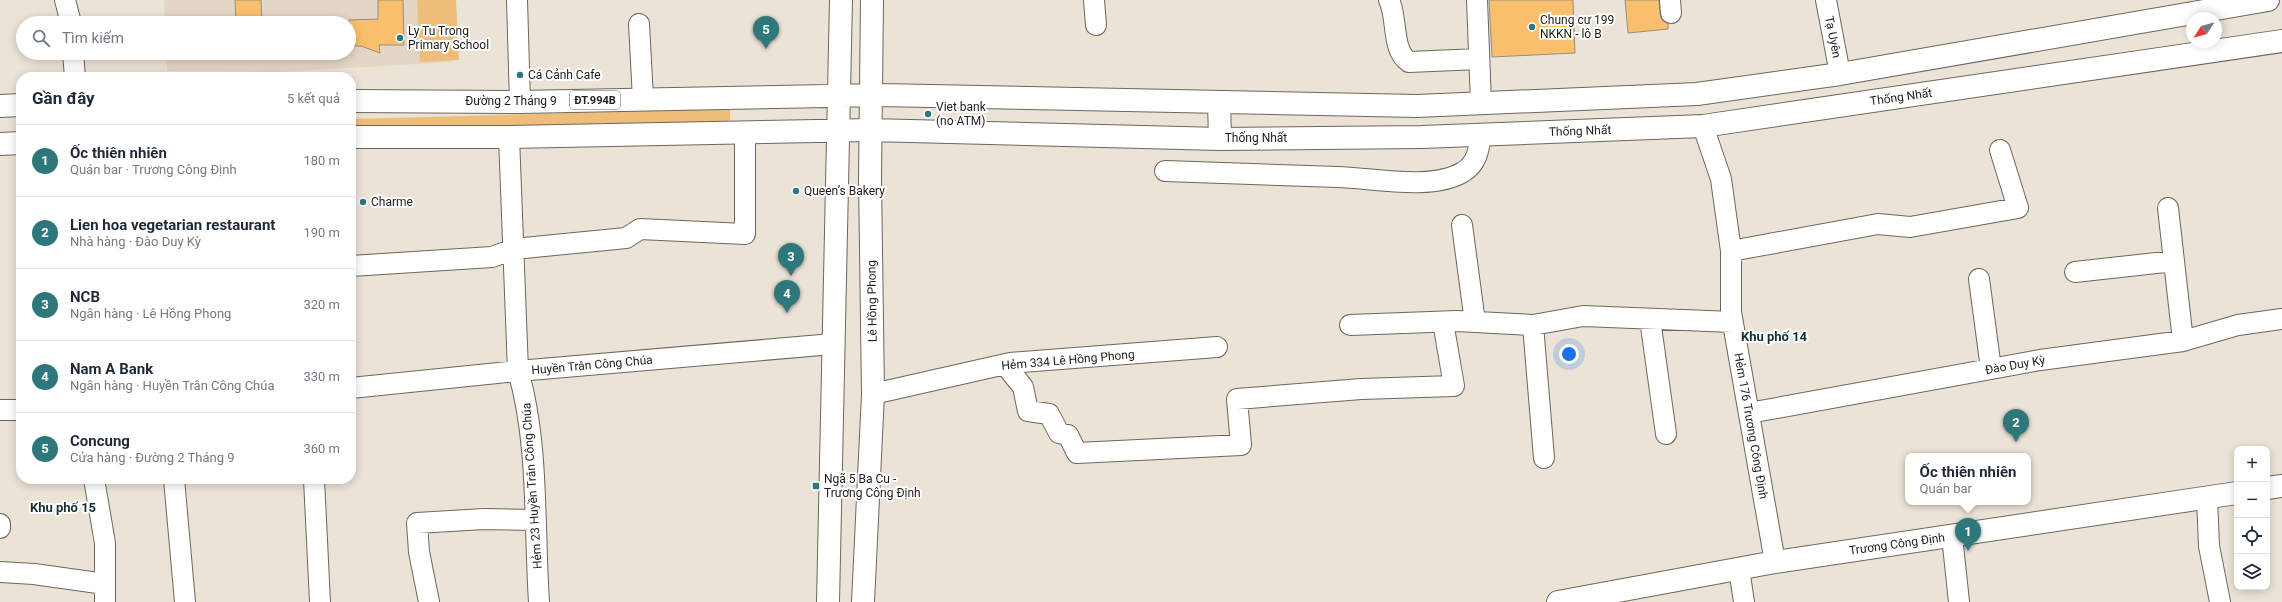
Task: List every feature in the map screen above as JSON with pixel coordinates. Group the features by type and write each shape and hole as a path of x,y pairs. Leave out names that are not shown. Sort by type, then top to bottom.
{"main road":[{"path":"828,602 841,0"},
{"name":"Lê Hồng Phong","path":"863,602 873,394 871,130 872,0"},
{"path":"871,95 1417,106 1697,94 1840,74 2268,0"},
{"name":"Thống Nhất","path":"838,130 1220,139 1422,138 1703,126 2282,41"},
{"path":"1697,94 1703,126"},
{"name":"Đường 2 Tháng 9","path":"356,101 520,102 871,95"},
{"path":"1218,102 1220,139"},
{"path":"0,106 16,105"},
{"path":"356,137 509,137 838,130"},
{"path":"0,144 16,143"},
{"path":"2270,488 2282,486"},
{"name":"Trương Công Định","path":"1558,602 1775,562 2234,494"}],"street":[{"path":"65,0 68,16"},
{"path":"517,0 520,102"},
{"path":"1094,0 1096,25"},
{"path":"1389,0 1393,11 1400,52 1409,62 1479,59"},
{"path":"1477,0 1481,103"},
{"name":"Tạ Uyên","path":"1826,0 1840,74"},
{"path":"639,24 643,99"},
{"path":"74,60 75,72"},
{"name":"Hẻm 176 Trương Công Định","path":"1703,126 1721,179 1732,251 1730,278 1733,322 1775,562"},
{"path":"356,266 492,257 514,250 626,238 640,229 745,234 745,132"},
{"path":"1165,171 1368,178 1416,182 1444,180 1464,172 1472,163 1479,152 1481,135"},
{"name":"Hẻm 23 Huyền Trân Công Chúa","path":"509,137 518,371 526,398 531,449 539,602"},
{"path":"1732,251 1878,224 1910,227 2018,208 2000,150"},
{"path":"2168,208 2183,341"},
{"path":"1462,225 1475,322"},
{"path":"2075,272 2174,261"},
{"path":"1979,279 1991,369"},
{"path":"1350,326 1443,322 1533,325 1584,316 1733,322"},
{"path":"1650,319 1666,434"},
{"name":"Đào Duy Kỳ","path":"1749,413 2040,360 2183,341 2238,325 2282,319"},
{"path":"1010,363 1010,371 1023,387 1028,411 1049,414 1058,432 1068,435 1078,453 1241,445 1237,399 1361,389 1454,386 1443,322"},
{"path":"1533,325 1544,458"},
{"name":"Huyền Trân Công Chúa","path":"356,387 518,371 833,344"},
{"name":"Hẻm 334 Lê Hồng Phong","path":"873,394 1010,363 1217,347"},
{"path":"0,410 16,410"},
{"path":"0,572 34,574 105,593 105,543 95,484"},
{"path":"174,484 185,602"},
{"path":"314,484 320,602"},
{"path":"2207,498 2209,546 2220,602"},
{"path":"429,602 419,552 417,523 484,519 534,520"},
{"path":"1952,536 1959,602"},
{"path":"1739,569 1744,602"}],"shaded area":[{"name":"Ly Tu Trong Primary School","path":"164,0 451,0 452,62 279,72 167,71 166,60 356,60 356,16 165,16"},
{"path":"417,0 456,0 459,60 420,62"},
{"path":"730,110 730,120 726,122 356,131 356,119"}],"building":[{"path":"235,0 261,0 262,16 236,16"},
{"path":"378,0 403,0 404,45 379,45 380,53 361,46 356,46 356,20 378,19"},
{"name":"Chung cư 199 NKKN - lô B","path":"1489,0 1573,0 1575,53 1492,57"},
{"path":"1625,0 1659,0 1660,14 1662,20 1668,24 1668,29 1628,33"}],"place":[{"name":"Chung cư 199 NKKN - lô B","path":"1532,27"},
{"name":"Ly Tu Trong Primary School","path":"400,38"},
{"name":"Concung","path":"766,49"},
{"name":"Cá Cảnh Cafe","path":"520,75"},
{"name":"Viet bank (no ATM)","path":"928,114"},
{"name":"Queen’s Bakery","path":"796,191"},
{"name":"Charme","path":"363,202"},
{"name":"NCB","path":"791,276"},
{"name":"Nam A Bank","path":"787,313"},
{"name":"Lien hoa vegetarian restaurant","path":"2016,442"},
{"name":"Ngã 5 Ba Cu - Trương Công Định","path":"816,486"},
{"name":"Ốc thiên nhiên","path":"1968,551"}],"district":[{"name":"Khu phố 14","path":"1774,336"},
{"name":"Khu phố 15","path":"63,507"}]}
